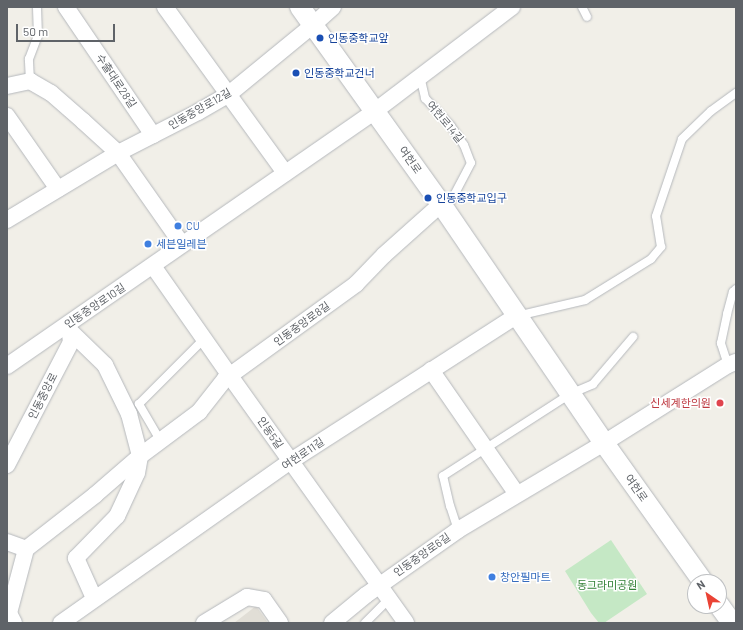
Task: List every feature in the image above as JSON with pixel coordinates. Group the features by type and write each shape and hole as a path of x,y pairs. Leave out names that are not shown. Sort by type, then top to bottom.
{"street":[{"name":"수출대로28길","path":"66,7 153,135"},
{"path":"165,7 285,173"},
{"name":"여헌로","path":"300,7 441,204 570,394 697,574"},
{"name":"인동중앙로12길","path":"7,220 118,153 229,94 333,7"},
{"path":"375,111 512,7"},
{"path":"7,86 30,81 51,93 118,153 182,244"},
{"name":"인동중앙로10길","path":"7,366 69,327 182,244 375,111"},
{"path":"7,116 58,189"},
{"name":"인동중앙로8길","path":"26,549 95,495 160,440 199,412 230,376 356,284 384,254 441,204"},
{"name":"인동5길","path":"153,266 290,461 379,585 390,598 406,623"},
{"name":"여헌로11길","path":"61,623 82,617 94,598 290,461 516,316"},
{"path":"69,327 105,365 129,414 140,456 137,473 117,516 76,558 94,598"},
{"name":"인동중앙로","path":"7,466 71,342 69,327"},
{"name":"인동중앙로6길","path":"332,623 379,585 458,530 604,443 732,364"},
{"path":"431,370 517,494"},
{"path":"7,542 26,549 9,614 14,623"},
{"path":"204,623 247,597 264,600 280,623"},
{"path":"726,614 732,623"}],"lane":[{"path":"30,81 30,58 38,36 37,7"},
{"path":"582,7 587,16"},
{"name":"여헌로14길","path":"420,76 426,98 451,126 464,144 471,163 452,199 441,204"},
{"path":"516,316 585,300 651,259 661,247 656,216 682,139 710,111 736,93"},
{"path":"732,364 721,343 733,292 736,289"},
{"path":"458,530 450,506 443,476 570,394 592,384 633,337"},
{"path":"160,440 139,404 204,339"},
{"path":"365,623 390,598"}],"shaded area":[{"path":"256,606 268,623 234,623"}],"green space":[{"name":"동그라미공원","path":"611,540 647,594 604,623 599,623 591,613 565,571"}],"place":[{"name":"인동중학교앞","path":"320,38"},
{"name":"인동중학교건너","path":"296,73"},
{"name":"인동중학교입구","path":"428,198"},
{"name":"CU","path":"178,226"},
{"name":"세븐일레븐","path":"148,244"},
{"name":"신세계한의원","path":"720,403"},
{"name":"창안필마트","path":"492,577"}]}
